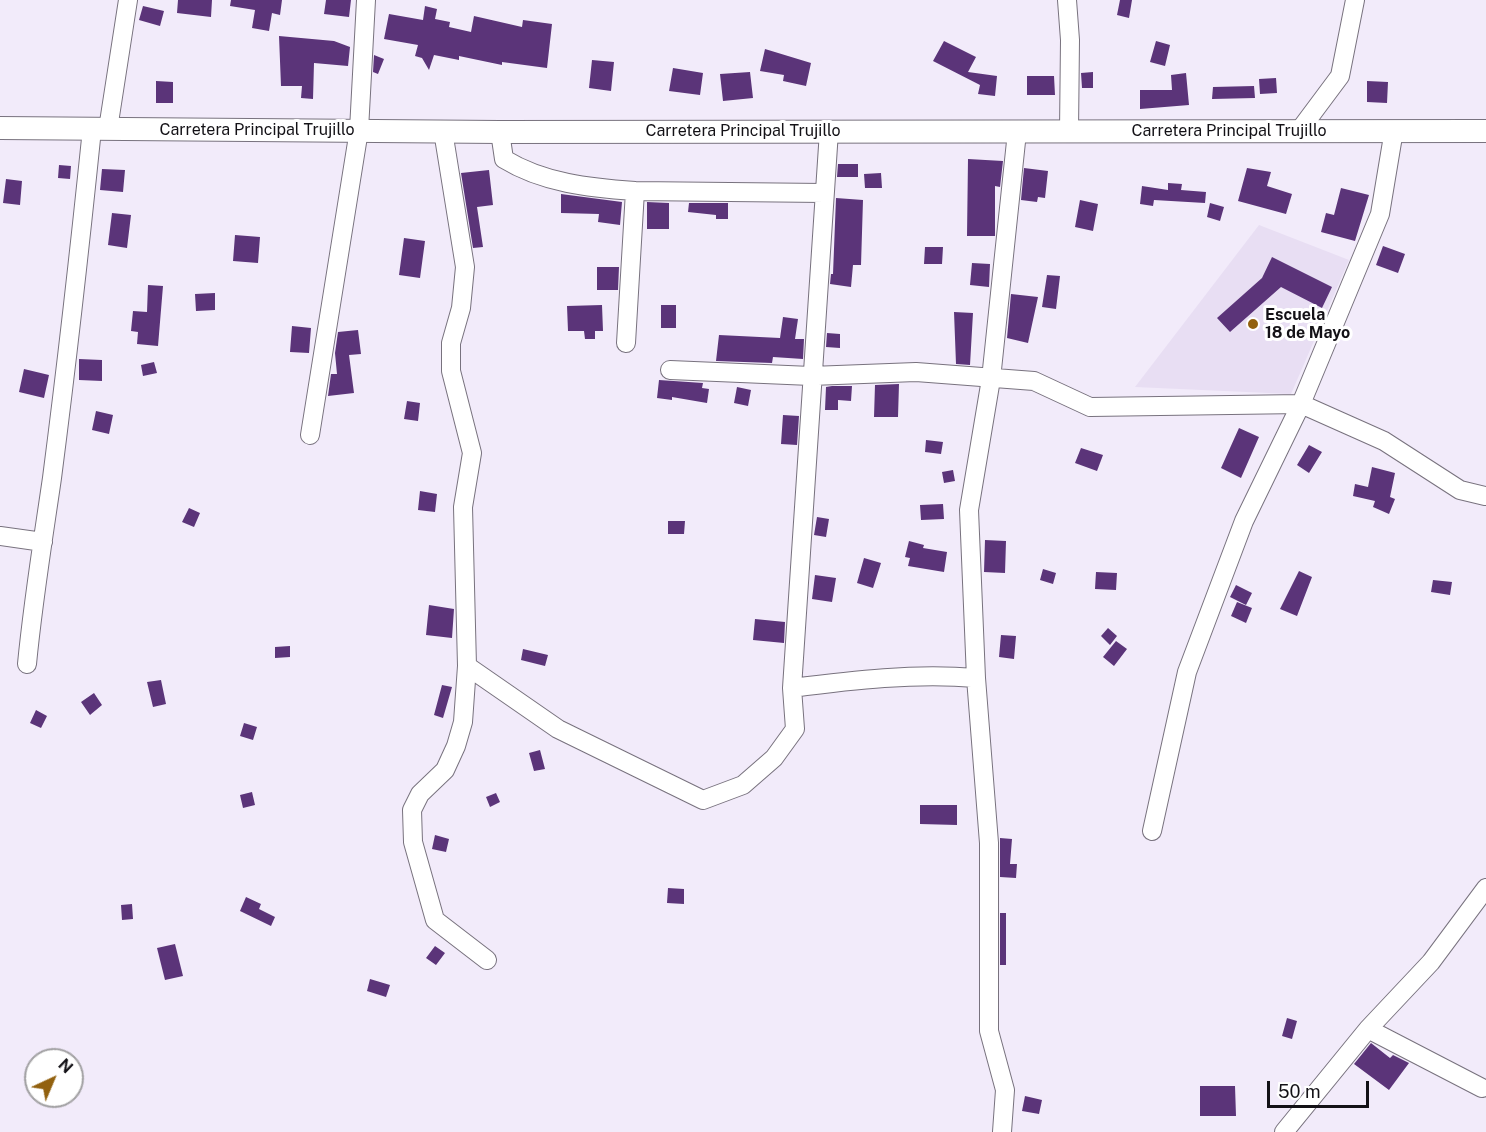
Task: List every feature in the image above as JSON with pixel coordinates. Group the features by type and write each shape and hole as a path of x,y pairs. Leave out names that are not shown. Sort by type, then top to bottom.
{"main road":[{"name":"Carretera Principal Trujillo","path":"0,128 500,132 1394,130 1486,132"}],"street":[{"path":"27,664 34,589 43,542 100,129 128,0"},
{"path":"310,435 359,130 366,0"},
{"path":"1067,0 1070,40 1069,131"},
{"path":"1299,132 1340,76 1355,0"},
{"path":"1152,831 1187,672 1244,521 1301,404 1380,214 1394,130"},
{"path":"442,131 465,267 461,308 451,343 451,371 472,453 463,507 467,666 463,722 456,746 445,770 420,794 412,810 413,842 435,920 487,960"},
{"path":"467,666 558,729 703,800 743,785 774,758 795,729 792,688 829,131"},
{"path":"500,132 504,159 526,172 582,187 635,191 824,193"},
{"path":"1002,1132 1005,1090 989,1031 989,843 976,678 969,510 992,379 1017,132"},
{"path":"626,343 635,191"},
{"path":"670,370 811,376 916,372 1034,381 1090,407 1301,404 1384,441 1460,490 1485,496"},
{"path":"0,536 43,542"},
{"path":"792,688 887,676 934,675 976,678"},
{"path":"1284,1132 1368,1029 1431,962 1486,888"},
{"path":"1368,1029 1482,1088"}],"shaded area":[{"name":"Escuela 18 de Mayo","path":"1259,225 1349,260 1291,394 1135,387"}],"building":[{"path":"178,0 212,0 211,17 177,13"},
{"path":"231,0 282,0 280,15 272,13 269,31 252,28 255,10 230,6"},
{"path":"326,0 351,0 349,17 324,14"},
{"path":"1120,0 1132,0 1129,18 1117,15"},
{"path":"143,6 164,11 160,26 139,20"},
{"path":"425,6 437,9 435,19 450,22 449,27 471,32 474,16 522,27 523,20 552,24 547,68 502,62 502,65 459,56 459,60 434,55 429,70 422,58 415,56 418,45 384,39 389,14 423,20"},
{"path":"279,36 334,41 350,47 348,66 314,63 313,99 301,98 302,86 281,86"},
{"path":"944,41 976,57 968,72 997,76 995,96 978,94 980,85 933,61"},
{"path":"1156,41 1170,45 1165,66 1150,62"},
{"path":"765,49 811,63 806,86 783,81 784,75 760,71"},
{"path":"374,55 384,59 378,74 373,72"},
{"path":"592,60 614,62 611,91 589,88"},
{"path":"673,68 703,73 700,95 669,91"},
{"path":"750,72 753,98 723,101 720,74"},
{"path":"1093,72 1093,88 1082,88 1081,73"},
{"path":"1186,73 1189,105 1140,109 1140,90 1172,90 1171,75"},
{"path":"1027,76 1054,76 1055,95 1027,95"},
{"path":"1276,78 1277,93 1260,94 1259,79"},
{"path":"156,81 173,82 173,103 156,103"},
{"path":"1367,81 1388,82 1387,103 1367,102"},
{"path":"1254,86 1255,98 1212,99 1213,87"},
{"path":"968,159 1003,161 1000,187 995,186 995,236 967,236"},
{"path":"838,164 858,164 858,177 837,177"},
{"path":"59,165 71,166 70,179 58,178"},
{"path":"1024,168 1048,171 1045,198 1038,197 1037,202 1021,200"},
{"path":"1247,168 1271,172 1267,186 1292,194 1286,214 1238,201"},
{"path":"102,169 125,170 123,192 100,190"},
{"path":"489,170 493,205 477,207 483,247 473,248 461,173"},
{"path":"881,173 882,188 865,188 864,174"},
{"path":"6,179 22,181 20,205 3,203"},
{"path":"1168,183 1182,184 1181,190 1206,192 1205,203 1154,200 1153,206 1140,204 1142,186 1168,190"},
{"path":"1341,188 1369,195 1355,241 1321,232 1326,213 1334,215"},
{"path":"561,194 622,202 620,225 598,222 599,214 561,213"},
{"path":"836,198 863,200 861,265 853,265 851,287 830,284 831,274 833,274"},
{"path":"1080,200 1098,204 1093,231 1075,227"},
{"path":"647,202 669,203 669,229 647,229"},
{"path":"689,203 728,203 728,219 716,219 716,215 688,212"},
{"path":"1210,203 1224,207 1220,221 1207,217"},
{"path":"112,213 131,215 127,248 108,245"},
{"path":"235,235 260,237 258,263 233,261"},
{"path":"404,238 425,241 420,278 399,275"},
{"path":"1383,246 1405,254 1398,273 1376,265"},
{"path":"925,247 943,247 942,264 924,264"},
{"path":"1272,257 1332,287 1322,308 1281,287 1230,332 1217,318 1262,278"},
{"path":"972,263 990,264 989,287 970,285"},
{"path":"597,267 619,267 618,290 597,290"},
{"path":"1047,275 1060,276 1056,309 1042,307"},
{"path":"148,285 163,286 158,346 137,344 138,332 131,331 133,311 147,312"},
{"path":"215,293 215,310 196,311 195,294"},
{"path":"1011,294 1038,297 1028,343 1007,338"},
{"path":"602,305 603,331 595,331 595,339 585,339 584,331 568,331 567,306"},
{"path":"661,305 676,305 676,328 661,328"},
{"path":"954,312 973,313 970,365 956,364"},
{"path":"783,317 798,319 795,339 804,339 803,359 773,357 772,363 716,361 719,335 780,338"},
{"path":"292,326 311,328 309,353 290,352"},
{"path":"358,330 361,354 349,355 354,393 328,396 331,374 337,374 335,353 338,332"},
{"path":"827,333 840,334 840,348 826,347"},
{"path":"79,359 102,360 102,381 79,380"},
{"path":"154,362 157,373 143,376 141,365"},
{"path":"24,369 49,375 44,398 19,392"},
{"path":"659,380 703,383 702,388 709,389 707,403 672,397 672,400 657,398"},
{"path":"899,384 898,417 874,417 875,385"},
{"path":"852,386 851,401 838,400 838,410 825,410 826,387"},
{"path":"737,387 751,390 748,406 734,403"},
{"path":"407,401 420,403 418,421 404,419"},
{"path":"96,411 113,415 109,434 92,430"},
{"path":"783,415 799,416 797,445 781,444"},
{"path":"1239,428 1259,437 1241,478 1221,468"},
{"path":"926,440 943,442 941,454 925,452"},
{"path":"1309,445 1322,452 1309,473 1297,465"},
{"path":"1081,448 1103,455 1097,471 1075,463"},
{"path":"1372,467 1395,473 1390,497 1395,499 1389,514 1373,507 1375,501 1353,496 1355,484 1368,487"},
{"path":"953,470 955,481 944,483 942,472"},
{"path":"420,491 437,494 435,512 418,510"},
{"path":"943,504 944,519 921,520 920,505"},
{"path":"189,508 200,513 194,527 182,522"},
{"path":"817,517 829,519 826,537 814,535"},
{"path":"668,521 685,521 684,534 668,534"},
{"path":"985,540 1006,541 1005,573 984,572"},
{"path":"909,541 924,545 923,548 947,552 944,572 908,566 910,558 905,557"},
{"path":"864,558 881,563 873,588 857,583"},
{"path":"1043,569 1056,573 1053,584 1040,580"},
{"path":"1299,571 1312,577 1297,616 1280,609"},
{"path":"1096,572 1117,573 1116,590 1095,589"},
{"path":"815,575 836,578 832,602 812,599"},
{"path":"1433,580 1452,582 1450,595 1431,592"},
{"path":"1236,585 1252,593 1246,605 1230,597"},
{"path":"1237,602 1252,608 1246,623 1231,616"},
{"path":"429,605 454,609 452,638 426,635"},
{"path":"755,619 785,622 784,643 753,640"},
{"path":"1108,628 1117,636 1110,645 1101,636"},
{"path":"1001,635 1016,636 1014,659 999,657"},
{"path":"1116,641 1127,649 1114,666 1103,657"},
{"path":"290,646 290,657 275,658 275,647"},
{"path":"523,649 548,655 545,666 521,660"},
{"path":"161,680 166,704 153,707 147,682"},
{"path":"442,685 452,687 443,718 434,715"},
{"path":"94,693 102,705 90,715 81,702"},
{"path":"36,710 47,716 41,728 30,723"},
{"path":"244,723 257,727 253,740 240,736"},
{"path":"540,750 545,769 534,771 529,753"},
{"path":"252,792 255,805 243,808 240,795"},
{"path":"496,793 500,802 490,807 486,797"},
{"path":"920,805 957,805 957,825 920,824"},
{"path":"435,835 449,839 446,852 432,849"},
{"path":"1000,838 1012,839 1010,864 1017,864 1016,878 1000,877"},
{"path":"668,888 684,889 684,904 667,903"},
{"path":"246,897 261,904 259,909 275,917 271,926 240,911"},
{"path":"132,904 133,919 122,920 121,905"},
{"path":"1000,913 1006,913 1006,965 1000,965"},
{"path":"175,944 183,976 165,980 157,948"},
{"path":"435,946 445,953 436,965 426,958"},
{"path":"370,979 390,985 386,997 367,991"},
{"path":"1287,1018 1297,1021 1292,1039 1282,1036"},
{"path":"1371,1043 1390,1058 1393,1055 1409,1063 1389,1090 1354,1064"},
{"path":"1200,1086 1235,1086 1236,1116 1200,1116"},
{"path":"1025,1096 1042,1100 1039,1114 1022,1111"}],"place":[{"name":"Escuela 18 de Mayo","path":"1253,324"}]}
